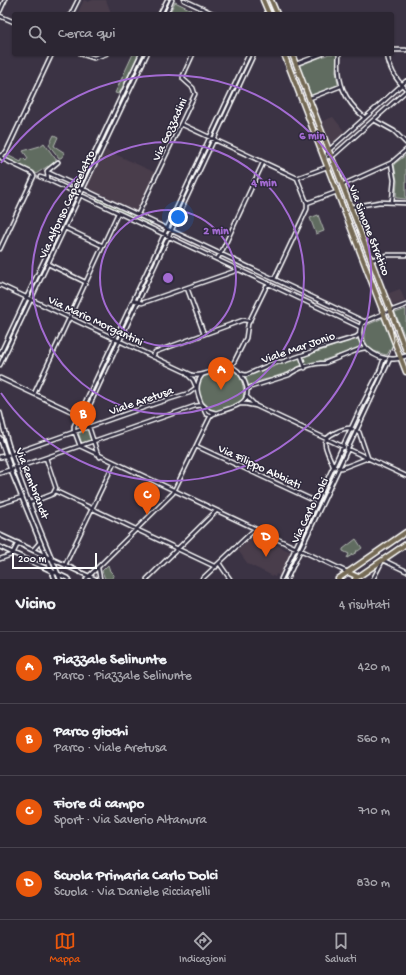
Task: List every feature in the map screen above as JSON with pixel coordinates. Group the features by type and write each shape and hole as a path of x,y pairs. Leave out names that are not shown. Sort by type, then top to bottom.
{"main road":[{"path":"263,0 268,12"},
{"path":"271,0 275,12"},
{"name":"Via Simone Stratico","path":"285,56 401,358 405,364 406,372"},
{"name":"Via Simone Stratico","path":"293,56 390,311 404,341 406,351"},
{"path":"338,579 406,532"},
{"path":"348,572 358,578 406,544"}],"street":[{"path":"0,10 5,0"},
{"path":"72,12 78,0"},
{"path":"161,12 166,0"},
{"path":"167,12 172,0"},
{"path":"184,0 209,12"},
{"path":"0,16 12,21"},
{"path":"394,50 406,50"},
{"path":"0,249 34,176 32,173 3,159 0,156 6,152 51,56"},
{"path":"88,56 94,58 100,56"},
{"name":"Via Alfonso Capecelatro","path":"0,354 140,56"},
{"name":"Via Alfonso Capecelatro","path":"0,365 145,56"},
{"name":"Via Gozzadini","path":"138,214 195,94 193,88 183,79 192,56"},
{"path":"248,56 74,427 80,446 100,457 348,572"},
{"path":"100,457 85,415 253,56"},
{"path":"296,64 317,56"},
{"path":"339,56 341,86 353,105 365,118"},
{"path":"324,158 331,156 374,120 406,90 391,70 388,56"},
{"path":"324,158 329,150 406,81"},
{"path":"309,99 341,86"},
{"path":"374,120 394,131 406,143"},
{"path":"181,124 297,178 307,203 307,209 274,279 268,283 250,321 246,338 234,362 230,366 203,375 197,387 206,414 211,415"},
{"path":"213,130 218,132"},
{"path":"206,145 211,146"},
{"path":"342,185 391,163 406,150"},
{"path":"48,180 48,169 58,162"},
{"path":"217,259 263,162"},
{"path":"391,163 394,180 392,202"},
{"path":"297,178 327,167"},
{"path":"47,172 364,321"},
{"path":"40,177 360,327"},
{"path":"307,203 337,192"},
{"path":"351,207 370,203 406,203"},
{"path":"34,394 118,213"},
{"path":"170,222 175,224"},
{"path":"65,228 103,246"},
{"path":"371,260 388,255 406,255"},
{"path":"48,264 85,282"},
{"path":"133,300 141,304 239,269"},
{"name":"Via Mario Morgantini","path":"0,285 185,372 195,376 203,375"},
{"path":"187,288 204,334"},
{"path":"317,306 319,300"},
{"path":"406,305 364,321 360,327 360,334 365,348 375,355 390,359 406,356"},
{"path":"153,357 155,352 244,320 250,321"},
{"name":"Viale Mar Jonio","path":"241,374 246,375 276,362 282,362 301,356 327,345 339,343 356,337 360,334"},
{"name":"Viale Mar Jonio","path":"247,390 251,387 282,378 294,371 319,363 324,363 365,348"},
{"path":"301,356 305,368"},
{"name":"Via Carlo Dolci","path":"281,579 380,370 384,358"},
{"name":"Via Carlo Dolci","path":"287,579 390,359"},
{"path":"230,366 235,368 241,374 245,382 247,390 246,396 241,404"},
{"name":"Via Mario Morgantini","path":"185,372 193,380 197,387"},
{"path":"0,378 79,415 85,415"},
{"name":"Viale Aretusa","path":"0,457 189,393 197,387"},
{"path":"246,396 256,406"},
{"path":"88,578 175,491 211,415 241,404 256,406 406,476"},
{"path":"203,405 208,411 216,413"},
{"name":"Viale Aretusa","path":"0,473 195,406 203,405"},
{"name":"Via Rembrandt","path":"0,413 3,428 16,468 60,579"},
{"path":"352,428 359,433 368,458 345,468 334,467 325,443 326,438 330,435 352,428"},
{"name":"Via Rembrandt","path":"0,438 11,470 55,579"},
{"name":"Via Filippo Abbiati","path":"196,446 317,502"},
{"path":"30,503 54,494 56,488 46,458"},
{"path":"66,565 114,463"},
{"path":"55,491 216,567"},
{"path":"0,504 22,496"},
{"path":"146,579 216,511"},
{"path":"202,579 255,529"},
{"path":"0,535 66,565 88,578 95,579"},
{"path":"32,550 40,542"},
{"path":"0,559 11,555 18,543"},
{"path":"0,546 69,579"},
{"path":"373,579 383,560 406,571"},
{"path":"219,563 230,579"},
{"path":"98,568 100,579"}],"shaded area":[{"path":"84,0 88,2 93,0 106,0 111,12 78,12"},
{"path":"333,117 345,132 332,143 329,142 320,122"},
{"path":"106,150 156,173 138,212 87,187"},
{"path":"400,289 405,301 391,306 387,294"},
{"path":"255,535 291,552 280,576 276,574 275,577 248,564 238,550"}],"green space":[{"path":"175,2 196,12 170,12"},
{"path":"132,56 138,56 119,94 115,93"},
{"path":"324,56 337,56 336,71 338,85 310,96 298,66"},
{"path":"54,135 58,137 54,146 65,153 61,158 59,158 49,145"},
{"path":"44,143 57,161 36,174 35,172 5,158 7,155 21,162 23,158 26,161 28,158 23,151 40,146"},
{"path":"406,155 406,199 396,198 397,181 394,164"},
{"path":"97,198 150,222 151,225 149,226 97,202"},
{"path":"318,215 324,231 316,234 310,218"},
{"path":"406,309 406,339 395,313"},
{"path":"383,318 393,345 387,355 371,349 365,338 367,325"},
{"path":"356,338 359,340 359,348 346,353 343,356 342,354 324,360 324,362 320,361 307,366 305,364 303,357 313,353 316,350 317,352 334,346 334,344 338,345"},
{"path":"298,358 301,359 302,367 292,371 290,374 289,372 274,377 275,379 260,381 247,388 243,375 249,375 260,371 265,367 266,369 278,365 277,363 282,364"},
{"path":"231,369 238,374 242,382 244,390 243,399 237,404 224,410 217,412 212,411 203,404 199,393 200,382 207,374"},
{"path":"87,429 89,430 91,441 82,444 78,432"},
{"path":"356,539 362,548 347,558 349,554 343,551 343,549"},
{"path":"108,565 110,571 114,575 113,579 105,579 102,571"}],"tram line":[{"path":"268,0 272,12"},
{"path":"284,579 390,353 394,340 392,327 288,56"}],"place":[{"name":"Piazzale Selinunte","path":"221,390"},
{"name":"Parco giochi","path":"83,434"},
{"name":"Fiore di campo","path":"147,515"},
{"name":"Scuola Primaria Carlo Dolci","path":"266,557"}]}
